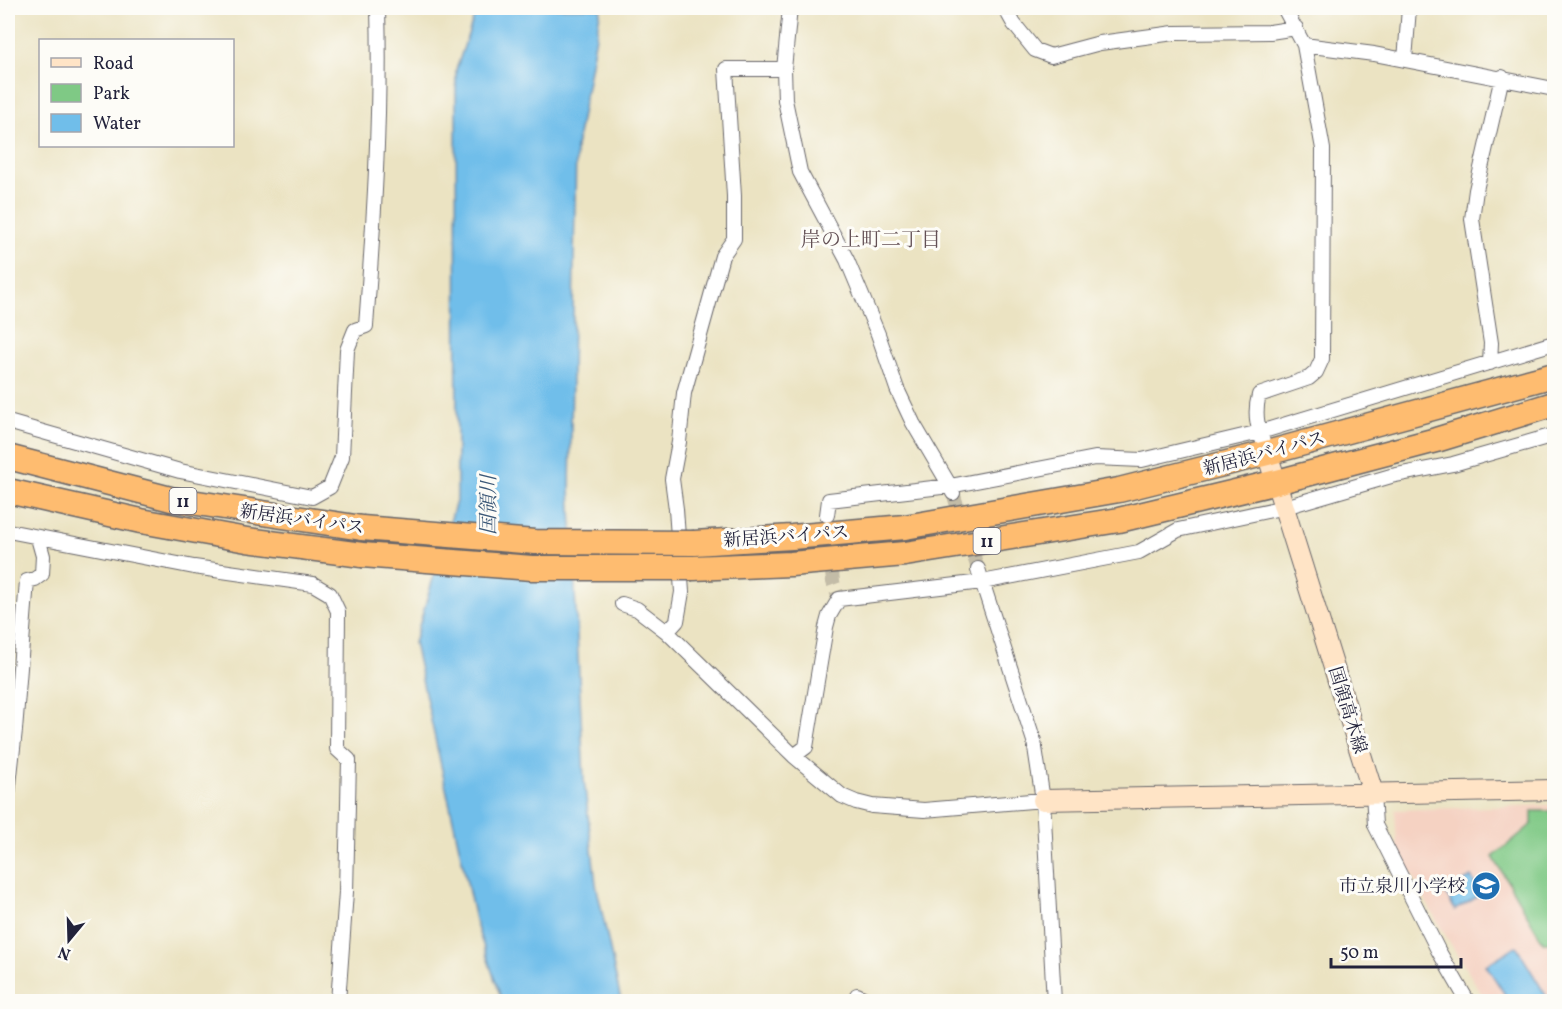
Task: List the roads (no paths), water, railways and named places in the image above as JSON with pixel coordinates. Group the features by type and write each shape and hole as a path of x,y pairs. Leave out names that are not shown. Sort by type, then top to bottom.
{"highway":[{"name":"新居浜バイパス","path":"8,458 171,499 362,528 535,542 694,543 905,527 1119,490 1263,442 1554,375"},
{"name":"新居浜バイパス","path":"8,492 141,521 247,540 362,555 532,568 693,568 791,564 905,554 1119,520 1277,482 1436,440 1554,404"}],"main road":[{"name":"国領高木線","path":"1263,442 1373,793"},
{"path":"1043,800 1554,790"}],"street":[{"path":"8,422 202,475 312,497 330,487 342,457 347,350 355,330 366,326 373,235 380,63 378,8"},
{"path":"790,8 784,69 785,100 800,172 847,260 878,333 897,389 913,423 952,489"},
{"path":"1005,8 1014,24 1035,50 1051,56 1100,44 1174,33 1270,32 1296,28"},
{"path":"1263,442 1255,409 1259,394 1309,378 1316,372 1322,359 1323,149 1304,45 1284,8"},
{"path":"1405,60 1409,8"},
{"path":"1304,45 1502,77 1554,89"},
{"path":"667,632 677,621 682,592 672,479 680,442 684,393 722,256 734,239 734,196 726,69 784,69"},
{"path":"1490,363 1491,343 1472,219 1476,190 1502,77"},
{"path":"827,515 829,500 952,489 1095,458 1142,460 1263,442 1554,343"},
{"path":"794,756 806,747 826,627 829,616 839,599 1139,552 1178,530 1284,507 1391,476 1453,464 1554,435"},
{"path":"8,531 194,567 313,584 330,594 338,611 337,749 349,759 346,892 338,1002"},
{"path":"8,794 27,581 42,574 43,556 38,538"},
{"path":"980,576 1034,741 1043,800 1054,1002"},
{"path":"622,604 637,609 667,632 794,756 842,796 872,806 924,810 1043,800"},
{"path":"1373,793 1375,825 1438,950 1468,1002"},
{"path":"857,995 871,1002"}],"water":[{"name":"国領川","path":"477,8 601,8 576,147 570,488 584,780 596,884 621,1001 502,1001 476,924 414,643 457,498 456,70"},
{"path":"1471,877 1481,895 1455,910 1445,892"},
{"path":"1516,946 1548,999 1509,1001 1486,965"}],"tunnel":[{"path":"953,493 978,569"},
{"path":"828,529 833,582 839,599"}],"place":[{"name":"市立泉川小学校","path":"1486,886"}],"district":[{"name":"岸の上町二丁目","path":"871,239"}]}
